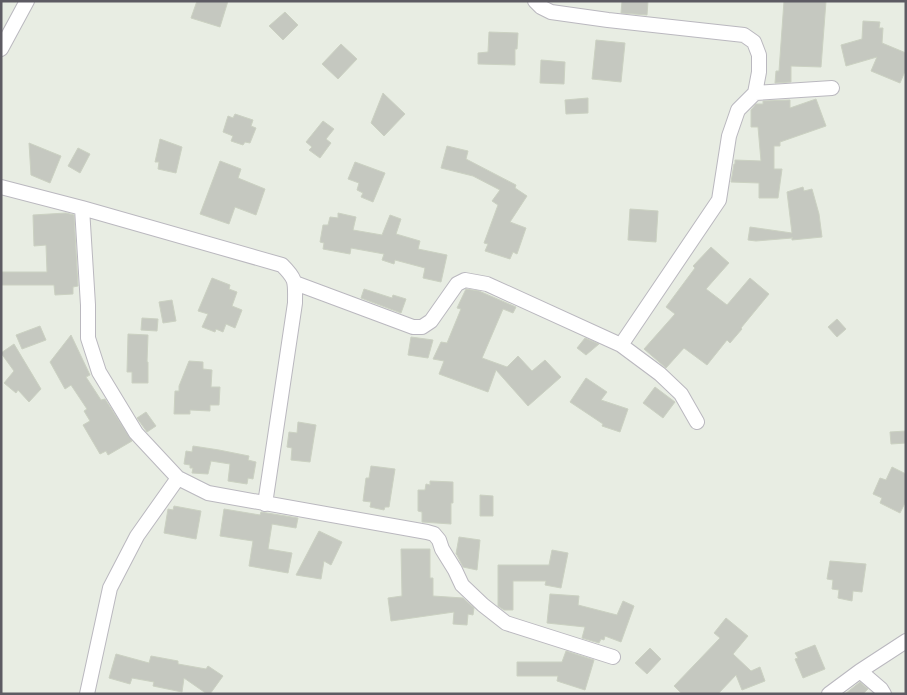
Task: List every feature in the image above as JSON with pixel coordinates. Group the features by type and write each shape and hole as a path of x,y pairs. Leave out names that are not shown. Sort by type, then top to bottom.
{"street":[{"path":"1,49 27,1"},
{"path":"535,1 541,7 551,12 744,35 754,42 759,54 759,72 755,93 738,110 729,136 719,200 621,344"},
{"path":"755,93 832,88"},
{"path":"1,187 282,265 291,274 295,283 295,302 265,504"},
{"path":"82,208 88,305 88,338 99,372 136,433 178,478 208,493 434,534 462,585 506,624 613,657"},
{"path":"295,283 413,327 422,326 430,321 457,284 465,280 488,284 621,344 660,374 681,394 697,422"},
{"path":"87,694 110,588 137,536 178,478"},
{"path":"829,694 906,641"},
{"path":"860,671 884,694"}],"building":[{"path":"197,1 228,1 220,27 191,18"},
{"path":"622,1 648,1 647,15 621,13"},
{"path":"784,1 826,1 821,67 791,66 791,82 775,83 776,71 779,71"},
{"path":"285,12 298,25 283,40 269,26"},
{"path":"863,21 880,22 879,28 883,28 882,43 906,53 906,69 900,83 871,71 877,57 846,66 841,45 862,39"},
{"path":"489,32 518,33 515,65 478,64 478,53 488,52"},
{"path":"596,40 625,43 621,82 592,79"},
{"path":"341,44 357,59 338,79 322,64"},
{"path":"541,60 565,62 564,84 540,83"},
{"path":"383,93 405,114 384,136 371,123"},
{"path":"588,98 588,113 566,114 565,100"},
{"path":"816,99 826,126 780,142 780,146 774,146 774,169 782,169 778,198 759,198 759,183 731,182 735,160 761,161 758,127 751,127 751,110 756,104 763,104 763,101 790,100 790,108"},
{"path":"235,114 253,120 251,126 256,128 250,143 245,142 243,145 231,141 233,136 223,132 228,116 233,118"},
{"path":"323,121 334,129 326,139 331,143 320,158 309,150 312,147 306,142"},
{"path":"160,139 182,147 176,173 158,169 159,162 155,162"},
{"path":"29,143 61,156 50,183 31,175"},
{"path":"447,146 468,151 466,159 516,185 515,188 527,196 510,222 526,228 517,254 513,252 510,259 485,251 488,244 484,243 498,205 492,201 500,190 473,176 441,168"},
{"path":"78,148 90,154 80,173 68,166"},
{"path":"220,161 241,169 238,178 265,189 256,215 235,207 229,224 200,214"},
{"path":"355,162 385,173 373,202 361,197 363,193 357,190 359,183 348,179"},
{"path":"803,187 804,191 812,189 819,214 822,237 792,240 792,238 748,240 750,227 792,233 787,192"},
{"path":"630,209 658,211 656,242 628,240"},
{"path":"66,213 74,215 78,286 73,287 73,294 55,295 54,285 1,285 1,272 47,272 46,245 34,246 33,215"},
{"path":"338,213 356,217 353,230 382,235 390,215 401,219 396,234 420,241 418,249 447,255 441,282 423,278 425,268 395,260 394,264 382,260 384,254 351,248 350,254 323,249 324,243 320,242 323,225 328,225 330,217 338,218"},
{"path":"711,247 729,263 706,289 727,305 750,278 769,294 730,343 727,340 707,365 684,348 666,368 644,349 675,314 666,307 695,268 693,266"},
{"path":"212,278 230,285 229,289 237,292 232,306 242,310 235,328 226,324 223,332 216,329 215,332 202,327 208,314 198,311"},
{"path":"364,289 392,298 393,295 406,299 401,313 361,298"},
{"path":"466,289 479,291 516,307 513,313 503,309 482,358 507,367 518,356 532,371 545,360 561,377 528,406 496,370 488,392 439,374 444,361 433,359 441,342 447,343 461,309 457,308"},
{"path":"172,300 176,321 163,323 159,302"},
{"path":"142,318 158,319 157,331 141,330"},
{"path":"837,319 846,329 837,337 828,327"},
{"path":"40,326 46,340 22,349 16,335"},
{"path":"128,334 148,335 148,383 132,383 132,372 127,372"},
{"path":"71,335 90,375 86,377 101,400 105,399 132,441 108,455 106,451 100,454 83,425 90,421 84,411 87,409 71,385 65,389 50,362"},
{"path":"411,337 433,340 428,358 408,355"},
{"path":"585,338 599,344 586,355 577,348"},
{"path":"14,344 41,389 29,402 18,390 16,393 4,383 14,371 1,353"},
{"path":"189,361 203,362 203,369 212,370 211,387 220,387 219,405 210,405 210,411 190,410 190,414 174,414 175,391 179,391 179,386"},
{"path":"586,378 607,392 601,400 628,409 620,432 602,426 603,424 570,402"},
{"path":"655,387 675,402 663,418 643,403"},
{"path":"146,412 156,426 147,432 137,418"},
{"path":"298,422 316,425 310,462 291,460 292,448 287,447 289,432 297,433"},
{"path":"906,431 906,443 891,444 890,432"},
{"path":"193,446 249,456 248,460 256,462 253,479 248,478 247,484 228,481 230,464 211,461 208,474 192,473 193,468 190,468 190,465 184,464 186,451 192,452"},
{"path":"371,466 395,469 389,507 385,507 384,510 370,507 371,502 363,501 366,478 369,478"},
{"path":"892,467 906,474 906,501 900,513 880,503 882,498 873,494 880,478 886,480"},
{"path":"430,481 453,482 451,524 422,522 422,512 418,511 418,490 425,490 426,484 430,485"},
{"path":"480,495 493,496 493,516 480,516"},
{"path":"174,506 201,511 196,539 164,533 168,509 173,510"},
{"path":"224,509 260,515 261,512 298,518 296,528 272,524 268,549 292,553 288,573 249,566 253,541 220,536"},
{"path":"319,531 342,542 331,565 324,561 321,579 296,575"},
{"path":"459,537 480,540 477,570 463,567 456,554"},
{"path":"401,549 430,549 430,578 433,578 433,596 463,598 474,608 473,615 468,614 467,625 453,624 454,612 391,621 388,598 402,596"},
{"path":"552,550 568,553 561,588 545,585 546,581 513,581 513,610 504,610 498,606 498,565 549,565"},
{"path":"830,561 866,564 862,592 853,591 852,601 838,598 839,590 832,589 833,580 827,579"},
{"path":"550,594 579,596 578,605 617,615 623,601 634,606 621,642 605,636 604,640 601,639 599,643 582,638 585,627 547,623"},
{"path":"726,618 748,636 733,654 751,671 760,667 765,681 742,690 736,675 718,694 682,694 674,686 720,638 714,633"},
{"path":"815,645 825,669 803,678 795,659 798,658 795,653"},
{"path":"650,648 661,659 647,674 635,663"},
{"path":"566,651 594,660 585,690 557,681 558,676 517,676 517,662 562,662"},
{"path":"116,654 149,663 151,656 178,661 178,664 206,669 208,666 223,676 210,694 207,694 184,678 182,692 153,686 154,682 132,678 130,684 109,678"},
{"path":"860,682 868,689 863,694 845,694"}]}
